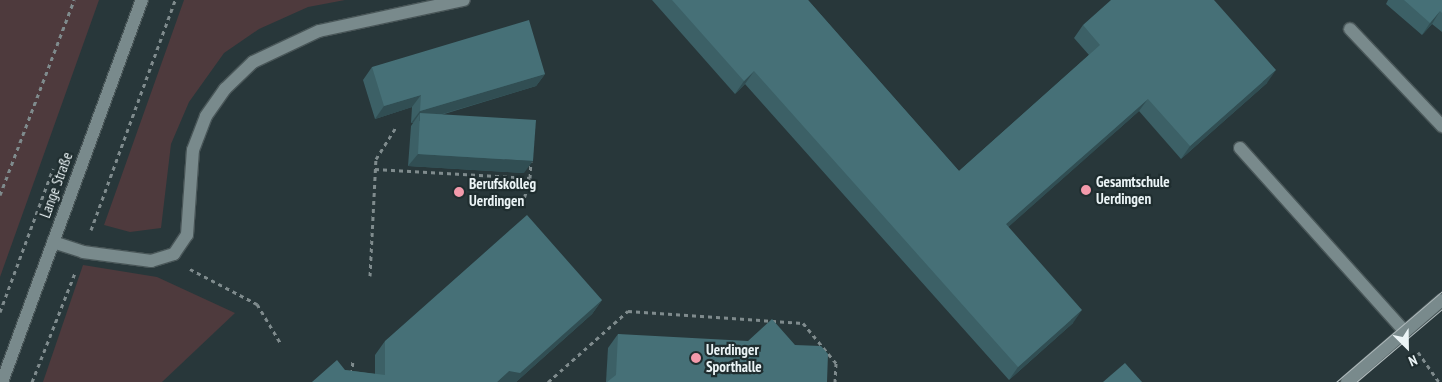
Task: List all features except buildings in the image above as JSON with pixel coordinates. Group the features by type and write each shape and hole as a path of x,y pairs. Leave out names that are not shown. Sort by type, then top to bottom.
{"main road":[{"name":"Lange Straße","path":"2,382 142,0"},
{"path":"53,242 83,252 151,261 174,254 187,235 193,150 206,116 225,89 253,62 319,31 464,0"},
{"path":"1350,29 1442,126"},
{"path":"1240,148 1405,332"},
{"path":"1346,382 1442,300"}],"path":[{"path":"0,195 74,0"},
{"path":"32,382 83,252 175,0"},
{"path":"370,276 376,159 397,126"},
{"path":"523,202 530,178 532,153"},
{"path":"375,170 530,178"},
{"path":"174,254 198,275 257,304 281,344"},
{"path":"548,382 628,311 803,323 836,363 835,382"},
{"path":"1405,332 1439,382"},
{"path":"352,382 353,359"}],"shaded area":[{"path":"0,0 99,0 0,277"},
{"path":"184,0 345,0 308,7 259,29 224,53 189,102 171,144 161,228 130,232 104,225"},
{"path":"83,265 157,277 235,313 162,382 43,382"}],"tram line":[{"path":"1336,382 1442,291"},
{"path":"1356,382 1442,309"}],"place":[{"name":"Gesamtschule Uerdingen","path":"1086,190"},
{"name":"Berufskolleg Uerdingen","path":"459,192"},
{"name":"Uerdinger Sporthalle","path":"696,358"}]}
